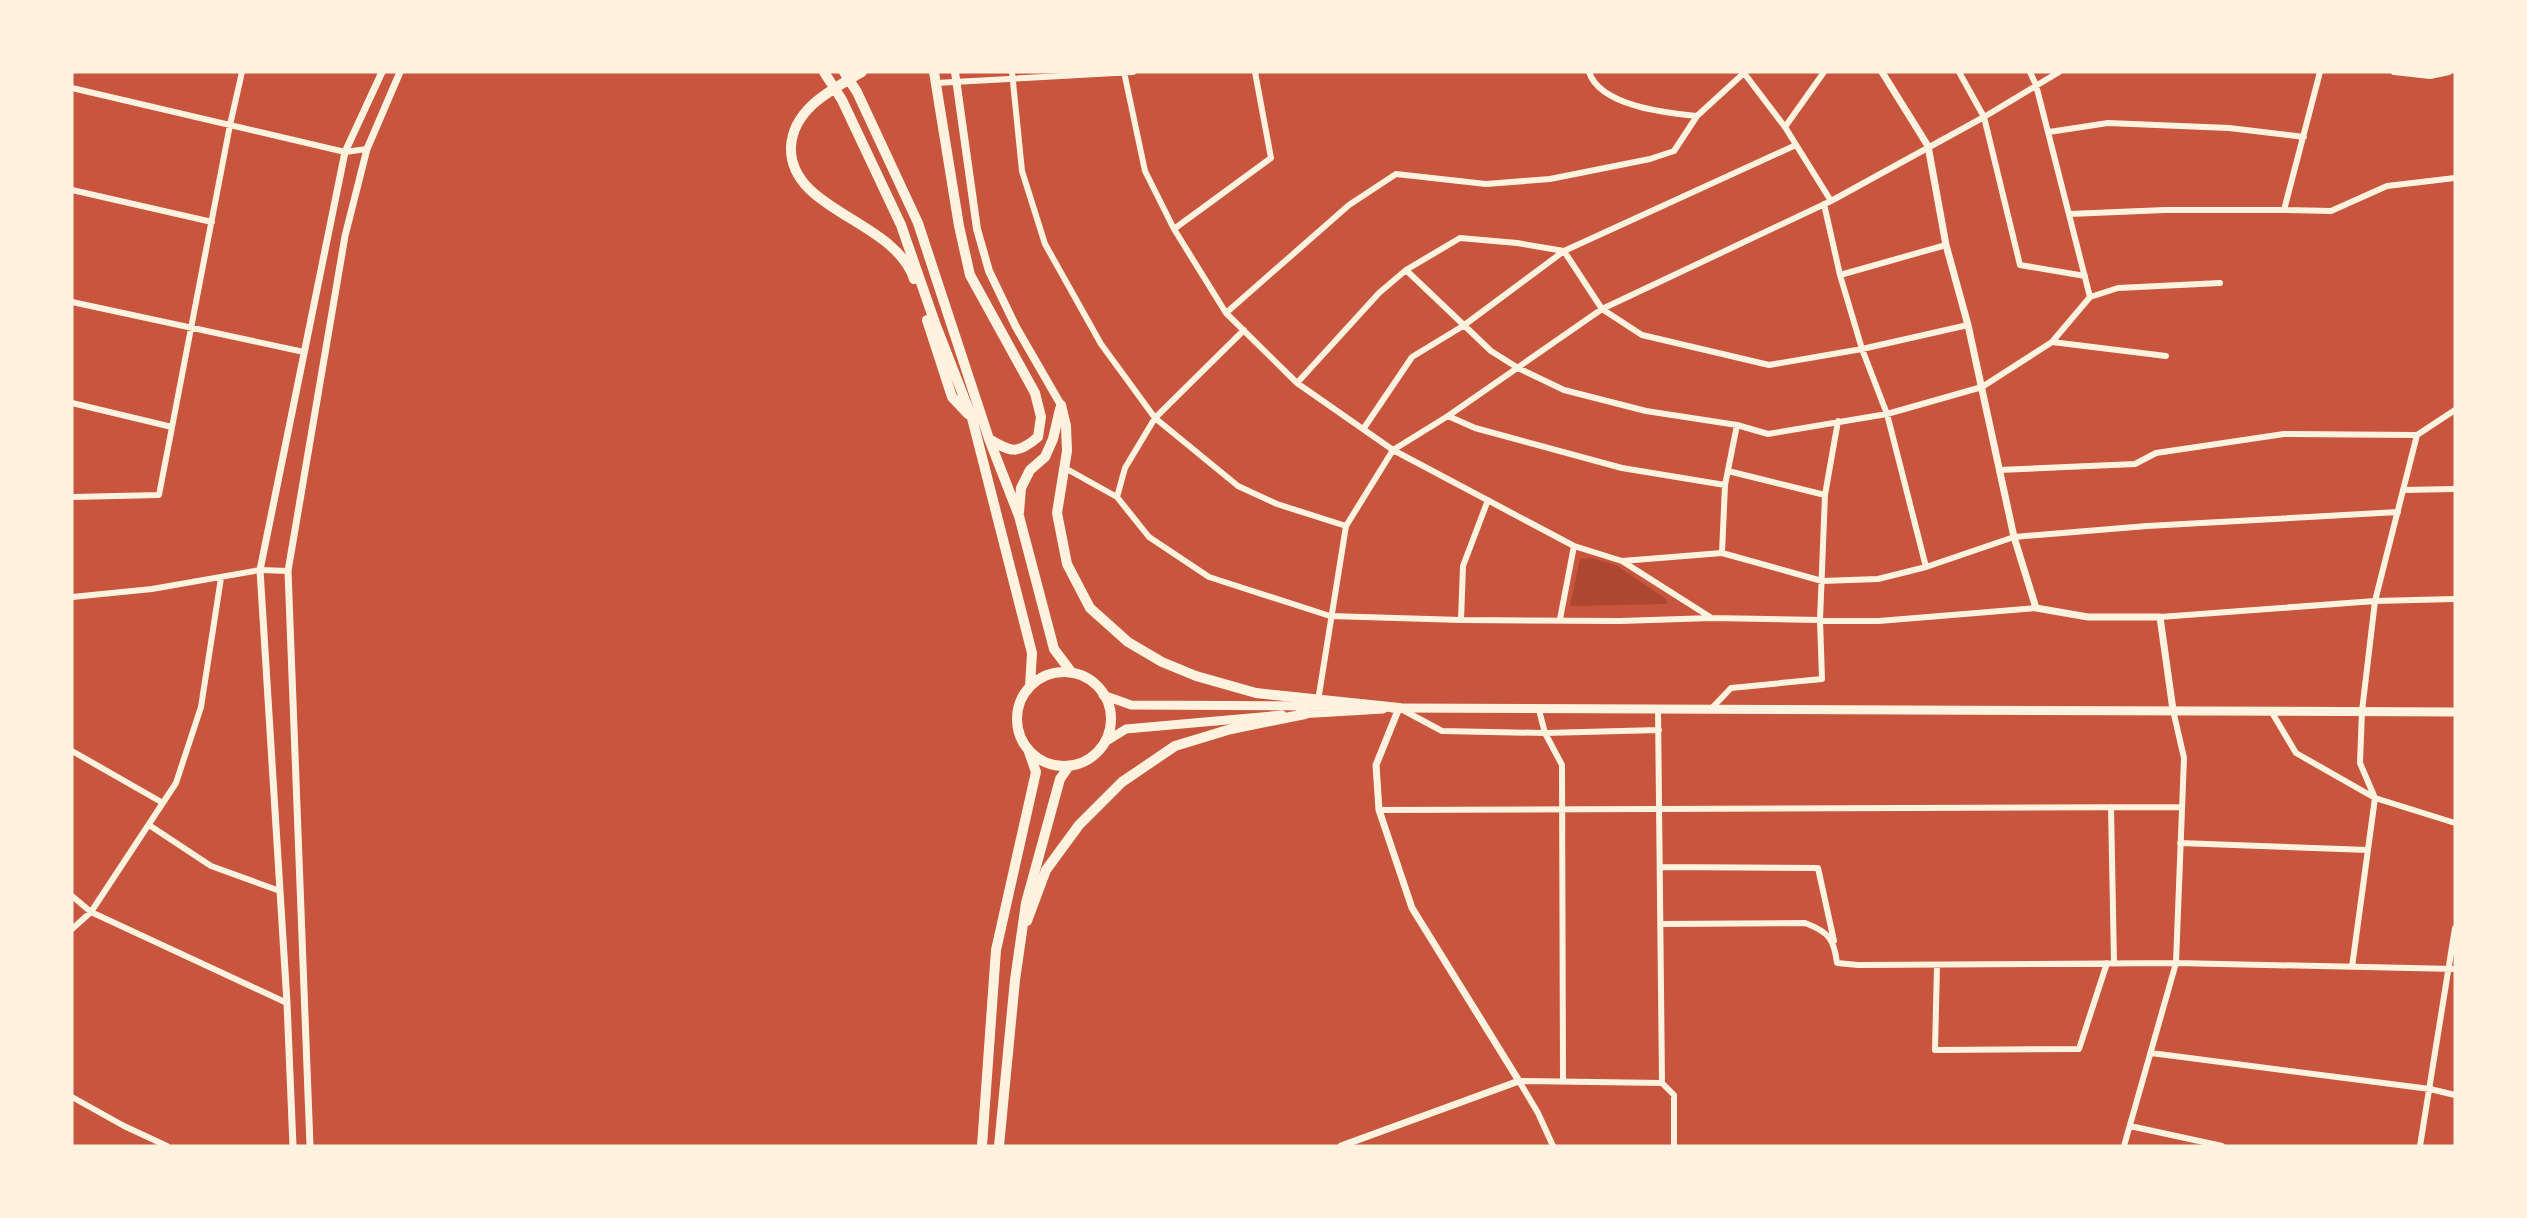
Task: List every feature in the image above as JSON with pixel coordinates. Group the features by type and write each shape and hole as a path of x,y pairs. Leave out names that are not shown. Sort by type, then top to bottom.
{"highway":[{"path":"824,72 842,100 901,225 972,418 1032,653 1030,686"},
{"path":"844,72 857,92 918,223 989,439 1019,516 1054,649 1072,673"},
{"path":"862,72 806,109 792,138 791,154 796,171 808,190 868,228 901,255 912,273 951,397 972,418"},
{"path":"934,72 959,226 970,275 1034,393 1041,417 1038,437 1025,448 1009,450 989,439"},
{"path":"1019,516 1021,488 1030,470 1045,457 1053,439 1061,405"},
{"path":"1061,405 1066,426 1065,467 1057,513 1067,564 1090,608 1128,642 1162,662 1196,676 1314,708"},
{"path":"1057,673 1072,673 1084,677 1104,695 1111,718 1105,742 1096,754 1069,766 1054,765 1039,759 1020,738 1018,710 1030,686 1057,673"},
{"path":"1021,938 1046,870 1079,825 1122,782 1175,746 1314,708 1399,708"},
{"path":"982,1146 996,950 1036,772 1028,749"},
{"path":"999,1146 1026,903 1060,779 1069,766"}],"main road":[{"path":"955,72 977,229 989,271 1016,327 1061,405"},
{"path":"1104,695 1131,705 1314,708"},
{"path":"1105,742 1126,729 1314,708"},
{"path":"1399,708 2455,712"}],"street":[{"path":"72,497 159,495 230,125 243,72"},
{"path":"293,1146 288,1003 260,570 345,152 382,72"},
{"path":"310,1146 289,570 345,236 368,149 400,72"},
{"path":"1124,72 1145,172 1174,229 1226,313 1297,383 1393,450 1574,546 1622,561 1712,618"},
{"path":"936,83 957,83 1012,75 1133,72"},
{"path":"1174,229 1271,158 1255,72"},
{"path":"1589,72 1598,88 1620,99 1654,111 1697,117"},
{"path":"1226,313 1349,205 1396,174 1486,184 1550,179 1650,159 1674,151 1697,117 1744,72 1785,127 1828,203 1840,275 1862,349 1887,414 1926,567"},
{"path":"1785,127 1824,72"},
{"path":"1882,72 1928,146 1946,245 1968,325 2014,537 2036,608"},
{"path":"1959,72 1984,117 2020,265 2085,276"},
{"path":"2029,72 2036,85 2049,132 2090,297"},
{"path":"1314,708 1346,526 1393,450 1448,416 1602,309 1828,203 1984,117 2059,72"},
{"path":"2284,210 2320,72"},
{"path":"2394,72 2430,75 2449,72"},
{"path":"1012,75 1022,171 1045,244 1101,344 1155,418 1238,486 1278,504 1346,526"},
{"path":"72,88 345,152 368,149"},
{"path":"2049,132 2108,123 2230,128 2304,137"},
{"path":"1364,428 1412,357 1463,326 1564,251 1796,145"},
{"path":"2069,214 2165,210 2331,211 2386,186 2455,178"},
{"path":"72,190 212,222"},
{"path":"1297,383 1379,293 1406,270 1460,238 1517,243 1564,251 1602,309 1642,335 1769,365 1862,349 1968,325"},
{"path":"1840,275 1946,245"},
{"path":"1406,270 1491,351 1518,368 1564,390 1646,411 1737,425 1768,434 1887,414 1982,387 2052,342 2090,297 2118,288 2220,283"},
{"path":"72,302 304,352"},
{"path":"1117,497 1125,468 1155,418 1244,330"},
{"path":"2052,342 2166,356"},
{"path":"72,403 172,427"},
{"path":"1999,470 2135,464 2157,453 2284,434 2417,435 2455,410"},
{"path":"1448,416 1475,428 1622,468 1725,485"},
{"path":"1711,709 1731,688 1822,679 1819,620 1825,495 1838,421"},
{"path":"1722,552 1725,485 1737,425"},
{"path":"2352,967 2375,798 2360,763 2362,712 2375,601 2417,435"},
{"path":"1065,467 1117,497 1149,537 1209,577 1330,615 1461,620 1620,621 1712,618 1878,621 2036,608 2088,617 2160,617 2375,601 2455,599"},
{"path":"1728,471 1825,495"},
{"path":"2403,490 2455,488"},
{"path":"1461,620 1463,566 1488,500"},
{"path":"1622,561 1722,552 1822,581 1878,579 1926,567 2014,537 2147,526 2398,512"},
{"path":"1560,619 1574,546"},
{"path":"72,597 152,589 260,570 289,570"},
{"path":"72,929 90,912 176,783 201,707 221,578"},
{"path":"2124,1146 2176,963 2184,758 2173,710 2160,617"},
{"path":"1553,1146 1520,1081 1412,908 1378,810 1376,765 1399,708 1442,731 1545,733 1659,730"},
{"path":"1658,709 1662,1083"},
{"path":"1539,710 1545,733 1562,765 1563,1080"},
{"path":"2271,711 2296,753 2375,798 2455,823"},
{"path":"72,751 163,803"},
{"path":"1937,965 1935,1050 2079,1049 2110,963 2111,807"},
{"path":"1378,810 2182,807"},
{"path":"149,825 211,866 280,891"},
{"path":"2180,843 2368,850"},
{"path":"1661,867 1818,868 1837,963 2176,963 2453,969"},
{"path":"72,896 90,912 288,1003"},
{"path":"1661,924 1805,923 1823,931 1834,943"},
{"path":"2420,1146 2453,969 2455,928"},
{"path":"2151,1053 2430,1088 2455,1095"},
{"path":"1341,1146 1520,1081 1563,1080 1662,1083 1674,1095 1674,1146"},
{"path":"72,1097 167,1146"},
{"path":"2130,1126 2222,1146"}],"shaded area":[{"path":"1591,558 1616,565 1666,599 1668,604 1570,606 1580,559"}]}
